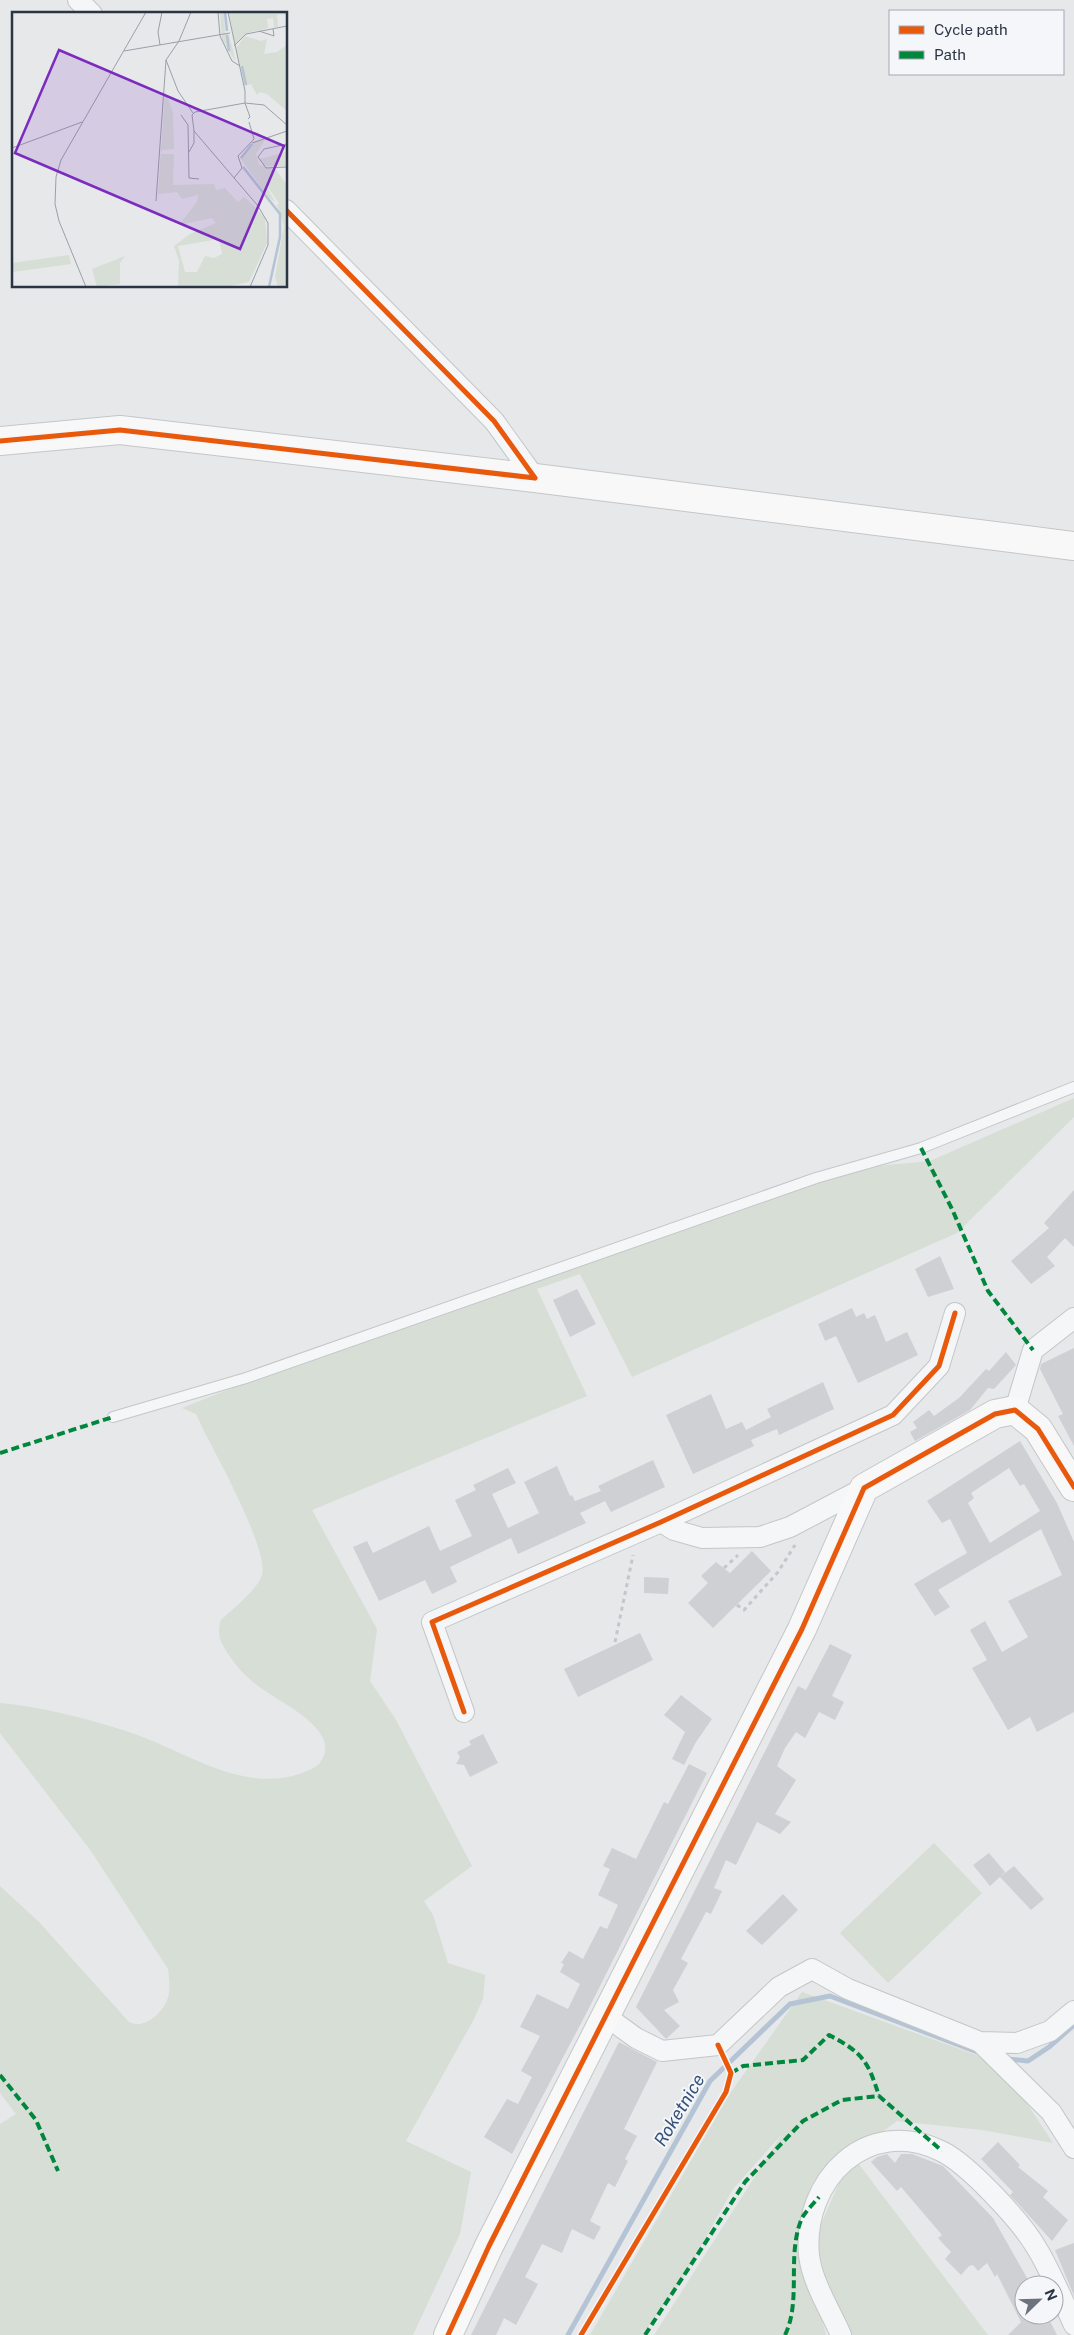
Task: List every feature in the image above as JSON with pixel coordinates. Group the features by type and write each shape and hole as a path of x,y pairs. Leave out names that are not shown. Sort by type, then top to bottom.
{"street":[{"path":"78,0 90,12"},
{"path":"288,212 494,421 535,478"},
{"path":"0,442 120,430 535,478 1074,546"},
{"path":"464,1712 432,1622 638,1532 893,1415 939,1366 955,1313"},
{"path":"1015,1410 1033,1350 1074,1318"},
{"path":"660,1522 703,1543 760,1537 790,1527 864,1488 995,1414 1015,1410"},
{"path":"1015,1410 1038,1429 1074,1487"},
{"path":"448,2335 489,2246 802,1629 864,1488"},
{"path":"606,2017 636,2038 662,2051 718,2045 779,1987 812,1969 848,1989 980,2042 1051,2112 1074,2148"},
{"path":"980,2042 1017,2043 1050,2031 1074,2011"},
{"path":"841,2335 814,2277 809,2256 808,2235 814,2210 828,2178 846,2159 872,2145 910,2139 942,2151 965,2168 1015,2220 1036,2246 1074,2325"}],"lane":[{"path":"113,1417 246,1378 816,1178 921,1148 1074,1087"}],"path":[{"path":"614,1642 638,1532"},
{"path":"737,1605 744,1610 778,1572 799,1540"}],"shaded area":[{"path":"1074,1098 1074,1117 957,1233 632,1377 580,1274 537,1289 587,1396 312,1510 377,1629 370,1681 396,1720 472,1866 424,1901 433,1915 448,1963 485,1975 483,1999 474,2019 406,2141 471,2172 460,2234 413,2335 0,2335 0,2124 16,2114 0,2093 0,1886 39,1922 129,2022 142,2024 155,2017 164,2006 169,1993 169,1987 168,1969 91,1851 0,1733 0,1703 48,1710 111,1726 212,1767 257,1778 279,1778 310,1770 321,1761 325,1749 323,1738 315,1727 249,1678 226,1651 222,1642 219,1634 221,1620 260,1581 262,1563 258,1546 241,1504 196,1414 182,1408 237,1386 856,1168 930,1161"},
{"path":"934,1843 982,1893 888,1983 840,1933"},
{"path":"802,1992 1001,2064 1053,2143 982,2130 897,2121 812,2184 799,2225 826,2335 654,2335 782,2134 733,2189 680,2283 642,2335 590,2335 729,2095"},
{"path":"858,2163 988,2335 850,2335 831,2298 815,2238 839,2183"}],"building":[{"path":"1074,1190 1074,1247 1065,1238 1047,1257 1055,1266 1031,1284 1011,1261 1049,1228 1044,1223"},
{"path":"940,1256 954,1289 928,1297 915,1269"},
{"path":"577,1289 596,1324 570,1337 553,1300"},
{"path":"852,1308 856,1317 864,1313 867,1319 875,1315 886,1342 907,1332 918,1355 858,1383 836,1336 825,1341 818,1324"},
{"path":"1074,1348 1074,1446 1058,1416 1063,1414 1040,1369 1041,1364"},
{"path":"1006,1352 1016,1365 994,1389 988,1388 970,1410 915,1441 910,1432 917,1428 913,1422 929,1410 934,1416 959,1398 986,1369 989,1371"},
{"path":"823,1382 834,1409 779,1435 777,1429 751,1440 754,1446 693,1474 666,1415 711,1394 726,1429 742,1422 746,1430 771,1417 767,1409"},
{"path":"1020,1441 1057,1503 1074,1542 1074,1712 1037,1732 1030,1717 1008,1730 972,1668 987,1660 970,1630 985,1621 1002,1652 1028,1637 1008,1601 1062,1575 1041,1529 938,1590 950,1607 935,1616 914,1584 967,1553 950,1519 942,1523 927,1501","holes":["1009,1468 1020,1486 1024,1484 1040,1511 990,1543 968,1503 974,1498 971,1493"]},
{"path":"653,1460 665,1487 611,1512 605,1501 580,1513 586,1523 518,1554 511,1538 450,1567 457,1582 432,1594 425,1580 379,1601 353,1547 367,1541 373,1553 429,1526 440,1551 472,1536 455,1500 476,1490 473,1485 508,1468 516,1483 492,1494 508,1528 539,1513 524,1482 557,1466 570,1496 572,1495 575,1501 601,1491 598,1486"},
{"path":"752,1551 771,1571 713,1628 688,1603 708,1583 701,1576 716,1562 730,1573"},
{"path":"644,1577 669,1578 668,1594 644,1593"},
{"path":"640,1633 653,1660 578,1697 564,1669"},
{"path":"830,1644 852,1655 832,1696 844,1702 835,1720 819,1712 805,1738 796,1732 785,1748 777,1766 796,1780 775,1814 791,1822 780,1834 757,1822 736,1865 726,1860 714,1888 722,1891 711,1914 706,1912 681,1959 688,1963 673,1990 679,2002 664,2010 680,2026 666,2039 636,2007 798,1686 806,1690"},
{"path":"681,1695 712,1719 696,1742 684,1765 672,1759 685,1732 664,1715"},
{"path":"483,1734 498,1763 470,1777 464,1765 456,1764 460,1757 457,1752 471,1745 469,1741"},
{"path":"689,1764 707,1773 587,2012 512,2154 484,2137 507,2099 518,2104 532,2077 521,2071 540,2036 520,2027 537,1994 568,2009 580,1984 560,1972 564,1964 561,1963 569,1951 583,1959 600,1926 607,1929 618,1905 598,1895 610,1869 603,1866 612,1848 636,1859 664,1802 668,1804"},
{"path":"989,1853 1005,1872 1001,1876 1014,1866 1044,1899 1031,1910 1000,1877 990,1886 973,1865"},
{"path":"783,1894 798,1910 762,1945 746,1931"},
{"path":"619,2042 657,2062 624,2129 637,2136 625,2159 628,2161 615,2187 608,2183 590,2221 601,2227 594,2240 572,2229 562,2253 542,2244 525,2277 538,2284 516,2325 504,2318 496,2335 471,2335"},
{"path":"998,2142 1020,2165 1018,2167 1048,2191 1043,2197 1068,2220 1052,2241 1010,2195 1013,2192 981,2159"},
{"path":"887,2154 895,2163 901,2154 912,2154 943,2166 993,2218 1025,2275 1014,2275 1014,2308 997,2274 995,2277 987,2263 978,2271 973,2265 969,2266 961,2275 945,2259 951,2252 938,2238 942,2235 901,2187 897,2191 871,2162 877,2157"},
{"path":"1074,2243 1074,2296 1055,2250"},
{"path":"1018,2325 1052,2325 1057,2335 1008,2335"}],"waterway":[{"name":"Roketnice","path":"568,2335 710,2081 790,2004 830,1996 980,2053"},
{"name":"Roketnice","path":"1007,2059 1028,2061 1049,2047 1074,2025"}],"marked path":[{"path":"921,1148 952,1209 988,1291 1033,1350"},
{"path":"0,1453 113,1417"},
{"path":"731,2073 743,2066 803,2060 829,2035 850,2047 863,2059 879,2096"},
{"path":"0,2075 36,2120 58,2171"},
{"path":"645,2335 745,2182 803,2121 842,2100 879,2096 942,2151"},
{"path":"785,2335 793,2307 797,2232 802,2218 819,2197"}],"cycle path":[{"path":"288,212 494,421 535,478"},
{"path":"0,441 120,430 535,478"},
{"path":"464,1712 432,1622 661,1522 893,1415 939,1366 955,1313"},
{"path":"448,2335 489,2246 802,1629 864,1488 995,1414 1015,1410 1038,1429 1074,1487"},
{"path":"581,2335 726,2092 731,2073 718,2045"}]}
